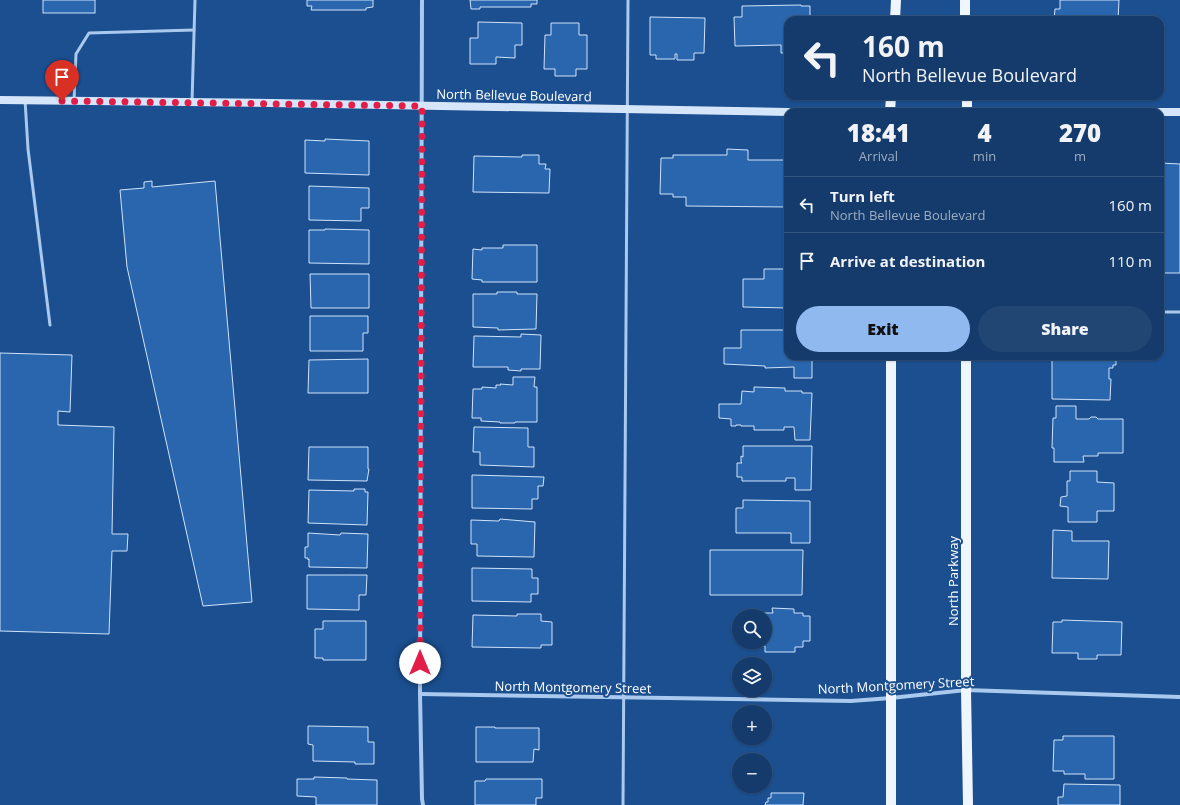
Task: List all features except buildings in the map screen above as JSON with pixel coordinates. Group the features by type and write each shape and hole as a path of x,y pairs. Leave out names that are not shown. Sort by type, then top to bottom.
{"main road":[{"path":"895,16 896,0"},
{"path":"965,0 965,16"},
{"path":"891,360 891,805"},
{"name":"North Parkway","path":"966,360 966,690 968,805"}],"street":[{"path":"422,0 420,694 423,805"},
{"name":"North Bellevue Boulevard","path":"0,100 280,103 784,112"},
{"path":"1164,112 1180,112"},
{"name":"North Montgomery Street","path":"420,694 851,701 966,690 1180,697"}],"lane":[{"path":"192,103 195,0"},
{"path":"623,805 628,0"},
{"path":"74,101 76,54 89,33 194,30"},
{"path":"25,100 28,149 50,325"},
{"path":"1164,312 1180,312"}],"route":[{"path":"62,101 422,106 420,663"}]}
